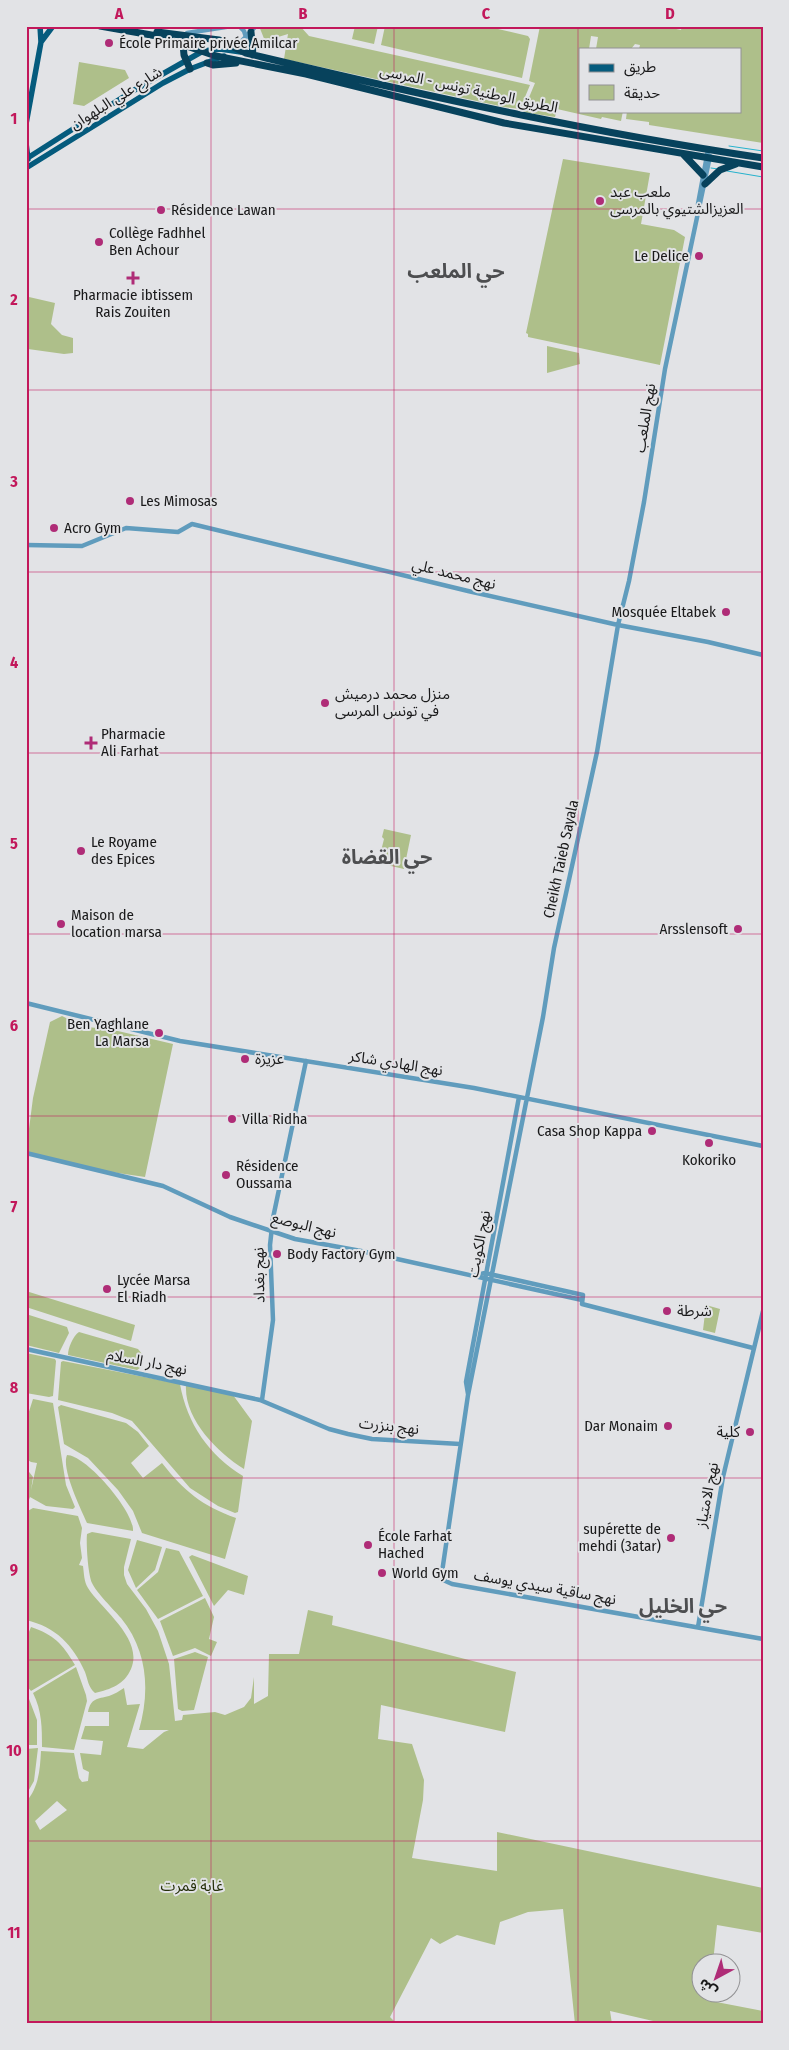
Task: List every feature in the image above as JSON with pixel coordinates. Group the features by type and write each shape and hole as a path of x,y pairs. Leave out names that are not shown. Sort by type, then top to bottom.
{"highway":[{"name":"الطريق الوطنية تونس - المرسى","path":"100,26 157,36 242,62 306,74 498,122 763,167"},
{"name":"الطريق الوطنية تونس - المرسى","path":"117,26 213,39 250,54 493,110 763,158"},
{"path":"250,54 251,32"},
{"path":"183,44 186,61 190,69"},
{"path":"207,64 242,62"},
{"path":"684,154 703,174"},
{"path":"705,184 720,170 738,164"}],"main road":[{"path":"26,124 41,42 40,26"},
{"path":"45,26 52,26"},
{"path":"41,42 52,26"},
{"path":"203,51 234,49"},
{"name":"شارع علي البلهوان","path":"26,168 163,83 190,69 223,57 234,49"},
{"name":"شارع علي البلهوان","path":"27,158 139,87 203,51"},
{"path":"26,143 26,168"},
{"path":"27,158 34,163"}],"street":[{"path":"174,34 232,26"},
{"path":"239,26 244,31 251,32"},
{"path":"234,49 251,32"},
{"name":"نهج الملعب","path":"618,625 629,581 644,502 665,369 705,184 710,150"},
{"name":"نهج الملعب","path":"697,216 703,174 708,159"},
{"name":"نهج محمد علي","path":"26,545 82,546 120,529 178,532 192,524 468,591 618,625 763,654"},
{"name":"Cheikh Taieb Sayala","path":"526,1099 554,948 597,752 618,625"},
{"name":"نهج الهادي شاكر","path":"26,1003 180,1041 456,1085 763,1146"},
{"name":"نهج بغداد","path":"262,1400 273,1320 271,1231 278,1189 306,1061"},
{"name":"نهج الكويت","path":"488,1276 519,1097"},
{"name":"نهج الكويت","path":"441,1579 468,1395 466,1382 526,1099"},
{"name":"نهج البوصع","path":"26,1153 163,1186 230,1217 309,1242 472,1275 488,1276 583,1300 754,1348"},
{"name":"نهج الامتياز","path":"698,1627 722,1477 763,1311"},
{"name":"نهج دار السلام","path":"26,1349 262,1400"},
{"name":"نهج بنزرت","path":"262,1400 348,1434 372,1439 460,1444"},
{"name":"نهج ساقية سيدي يوسف","path":"441,1579 452,1584 763,1639"}],"green space":[{"path":"259,26 300,26 309,36 530,85 520,109 504,107 284,59 288,34 265,41"},
{"path":"355,26 378,26 374,44 352,39"},
{"path":"385,26 485,26 528,36 530,39 522,78 381,45"},
{"path":"540,26 662,26 681,30 682,26 763,26 763,143 649,125 649,122 626,119 627,112 742,112 742,48 639,48 640,45 635,44 632,48 596,48 598,37 591,36 589,48 579,48 579,112 623,112 621,121 602,117 601,119 557,109 555,117 523,112 535,83 529,81"},
{"path":"79,62 125,70 129,78 84,106 73,104"},
{"path":"563,159 650,173 641,224 674,230 685,237 660,365 528,337 526,333"},
{"path":"29,297 55,303 51,324 62,335 73,338 73,353 64,354 28,349 26,345 26,311"},
{"path":"547,346 579,353 580,364 547,373"},
{"path":"384,829 411,835 404,869 378,863 384,839 382,837"},
{"path":"62,1016 85,1026 101,1027 173,1044 145,1177 111,1172 26,1152 33,1098 50,1022"},
{"path":"26,1291 135,1325 131,1341 26,1307"},
{"path":"706,1305 720,1309 715,1333 703,1330"},
{"path":"26,1314 67,1327 69,1333 59,1353 26,1345"},
{"path":"79,1332 138,1349 142,1354 140,1368 137,1370 68,1355 71,1342"},
{"path":"26,1353 55,1359 53,1396 26,1393"},
{"path":"61,1362 180,1384 188,1412 201,1437 220,1458 243,1476 238,1512 235,1513 218,1506 190,1488 132,1421 112,1413 58,1400"},
{"path":"186,1385 233,1395 252,1421 244,1469 213,1444 196,1422 190,1410"},
{"path":"33,1399 53,1403 66,1485 75,1507 73,1509 46,1506 30,1497 26,1508 26,1468 33,1477 31,1490 37,1463 26,1459 26,1421"},
{"path":"61,1405 126,1423 138,1432 149,1446 131,1463 143,1478 162,1463 186,1490 203,1503 236,1518 225,1559 142,1533 133,1511 118,1490 88,1458 64,1444 58,1407"},
{"path":"67,1455 75,1457 86,1464 108,1486 126,1511 132,1522 133,1531 87,1523 69,1479"},
{"path":"33,1508 78,1516 82,1528 80,1543 82,1558 79,1565 83,1566 87,1586 94,1597 120,1626 132,1647 131,1669 121,1683 112,1688 95,1693 75,1653 62,1638 46,1627 26,1620 26,1512"},
{"name":"غابة قمرت","path":"92,1532 131,1539 124,1567 124,1575 127,1584 146,1609 158,1631 169,1664 175,1721 182,1720 183,1715 215,1712 225,1715 244,1707 251,1698 254,1677 254,1704 268,1696 269,1654 299,1654 308,1610 333,1616 332,1625 516,1672 505,1732 381,1705 378,1739 412,1744 424,1780 423,1800 412,1858 497,1871 497,1832 763,1888 763,1933 717,1925 714,1952 692,1952 692,2002 716,2002 763,2011 763,2024 666,2024 610,2011 612,2024 575,2024 563,1909 528,1912 500,1922 495,1945 457,1935 440,1944 431,1938 390,2017 397,2024 26,2024 26,1802 36,1784 41,1751 74,1753 79,1778 82,1782 88,1781 89,1772 83,1769 80,1753 101,1755 103,1741 81,1739 85,1726 109,1726 109,1712 88,1712 89,1707 95,1700 124,1688 127,1705 140,1704 127,1747 143,1749 169,1730 139,1730 145,1701 144,1672 141,1658 137,1644 130,1631 92,1583 89,1573 87,1534","holes":["57,1801 67,1810 40,1830 35,1821"]},
{"path":"137,1540 162,1547 155,1570 136,1588 128,1570"},
{"path":"166,1548 179,1551 203,1596 158,1619 137,1590 158,1572"},
{"path":"192,1555 248,1576 244,1595 228,1590 214,1606 189,1557"},
{"path":"205,1598 214,1617 209,1639 217,1642 211,1656 195,1648 173,1656 160,1621"},
{"path":"31,1627 46,1633 57,1641 75,1665 31,1691 26,1685 26,1646 28,1642 26,1639"},
{"path":"195,1652 208,1657 194,1710 182,1711 178,1709 174,1659"},
{"path":"76,1667 87,1701 74,1750 42,1747 40,1713 33,1693"},
{"path":"26,1691 37,1720 37,1745 26,1745"},
{"path":"38,1748 34,1781 26,1795 26,1749"}],"waterway":[{"path":"729,146 763,151"},
{"path":"711,168 718,169"},
{"path":"727,171 763,177"}],"place":[{"name":"École Primaire privée Amilcar","path":"109,43"},
{"name":"ملعب عبد العزيزالشتيوي بالمرسى","path":"600,201"},
{"name":"Résidence Lawan","path":"161,210"},
{"name":"Collège Fadhhel Ben Achour","path":"99,242"},
{"name":"Le Delice","path":"699,256"},
{"name":"Pharmacie ibtissem Rais Zouiten","path":"133,278"},
{"name":"Les Mimosas","path":"130,501"},
{"name":"Acro Gym","path":"54,528"},
{"name":"Mosquée Eltabek","path":"726,612"},
{"name":"منزل محمد درميش في تونس المرسى","path":"325,703"},
{"name":"Pharmacie Ali Farhat","path":"91,743"},
{"name":"Le Royame des Epices","path":"81,851"},
{"name":"Maison de location marsa","path":"61,924"},
{"name":"Arsslensoft","path":"738,929"},
{"name":"Ben Yaghlane La Marsa","path":"159,1033"},
{"name":"عزيزة","path":"245,1059"},
{"name":"Villa Ridha","path":"232,1119"},
{"name":"Casa Shop Kappa","path":"652,1131"},
{"name":"Kokoriko","path":"709,1143"},
{"name":"Résidence Oussama","path":"226,1175"},
{"name":"Body Factory Gym","path":"277,1254"},
{"name":"Lycée Marsa El Riadh","path":"107,1289"},
{"name":"شرطة","path":"667,1311"},
{"name":"Dar Monaim","path":"668,1426"},
{"name":"كلية","path":"750,1432"},
{"name":"supérette de mehdi (3atar)","path":"671,1538"},
{"name":"École Farhat Hached","path":"368,1545"},
{"name":"World Gym","path":"382,1573"}],"district":[{"name":"حي الملعب","path":"456,271"},
{"name":"حي القضاة","path":"387,857"},
{"name":"حي الخليل","path":"683,1606"}]}
